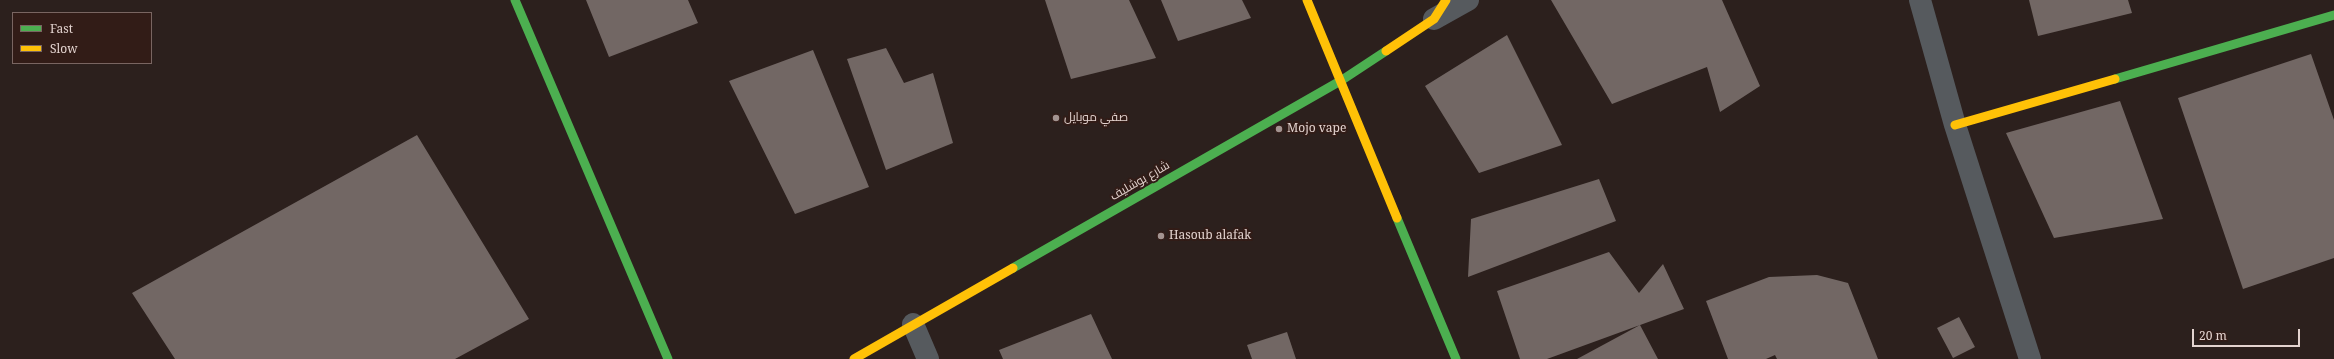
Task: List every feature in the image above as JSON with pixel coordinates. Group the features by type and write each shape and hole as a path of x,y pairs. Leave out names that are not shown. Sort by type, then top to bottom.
{"street":[{"path":"515,0 668,359"},
{"path":"1307,0 1342,80 1456,359"},
{"path":"1434,19 1446,0"},
{"path":"1434,19 1468,0"},
{"path":"1920,0 1956,125 2030,359"},
{"path":"1956,125 2334,15"},
{"name":"شارع بوشليف","path":"854,359 1342,80 1434,19"},
{"path":"913,324 928,359"}],"building":[{"path":"586,0 688,0 698,23 609,57"},
{"path":"1045,0 1129,0 1156,58 1071,79"},
{"path":"1161,0 1242,0 1251,18 1178,41"},
{"path":"1551,0 1722,0 1760,86 1720,112 1707,67 1612,104"},
{"path":"2029,0 2128,0 2132,13 2038,36"},
{"path":"1507,35 1562,145 1479,173 1425,86"},
{"path":"886,48 904,83 933,73 953,143 886,170 847,59"},
{"path":"813,50 869,187 795,214 729,81"},
{"path":"2311,54 2334,120 2334,258 2243,289 2178,98"},
{"path":"2120,101 2163,219 2054,238 2006,133"},
{"path":"417,135 529,319 455,359 175,359 132,293"},
{"path":"1599,179 1616,221 1468,277 1471,219"},
{"path":"1609,252 1639,293 1663,264 1684,309 1547,359 1520,359 1497,291"},
{"path":"1817,275 1848,283 1878,359 1777,359 1775,355 1766,359 1728,359 1706,301 1769,277"},
{"path":"1091,314 1112,359 1003,359 999,350"},
{"path":"1959,317 1975,347 1953,358 1937,328"},
{"path":"1640,325 1658,359 1577,359"},
{"path":"1287,332 1296,359 1252,359 1247,345"}],"traffic: fast":[{"path":"515,0 668,359"},
{"path":"2115,79 2334,15"},
{"path":"1013,268 1342,80 1386,51"},
{"path":"1397,218 1456,359"}],"traffic: slow":[{"path":"1307,0 1397,218"},
{"path":"1386,51 1434,19 1446,0"},
{"path":"1955,125 2115,79"},
{"path":"854,359 1013,268"}],"place":[{"name":"صفي موبايل","path":"1056,118"},
{"name":"Mojo vape","path":"1279,129"},
{"name":"Hasoub alafak","path":"1161,236"}]}
